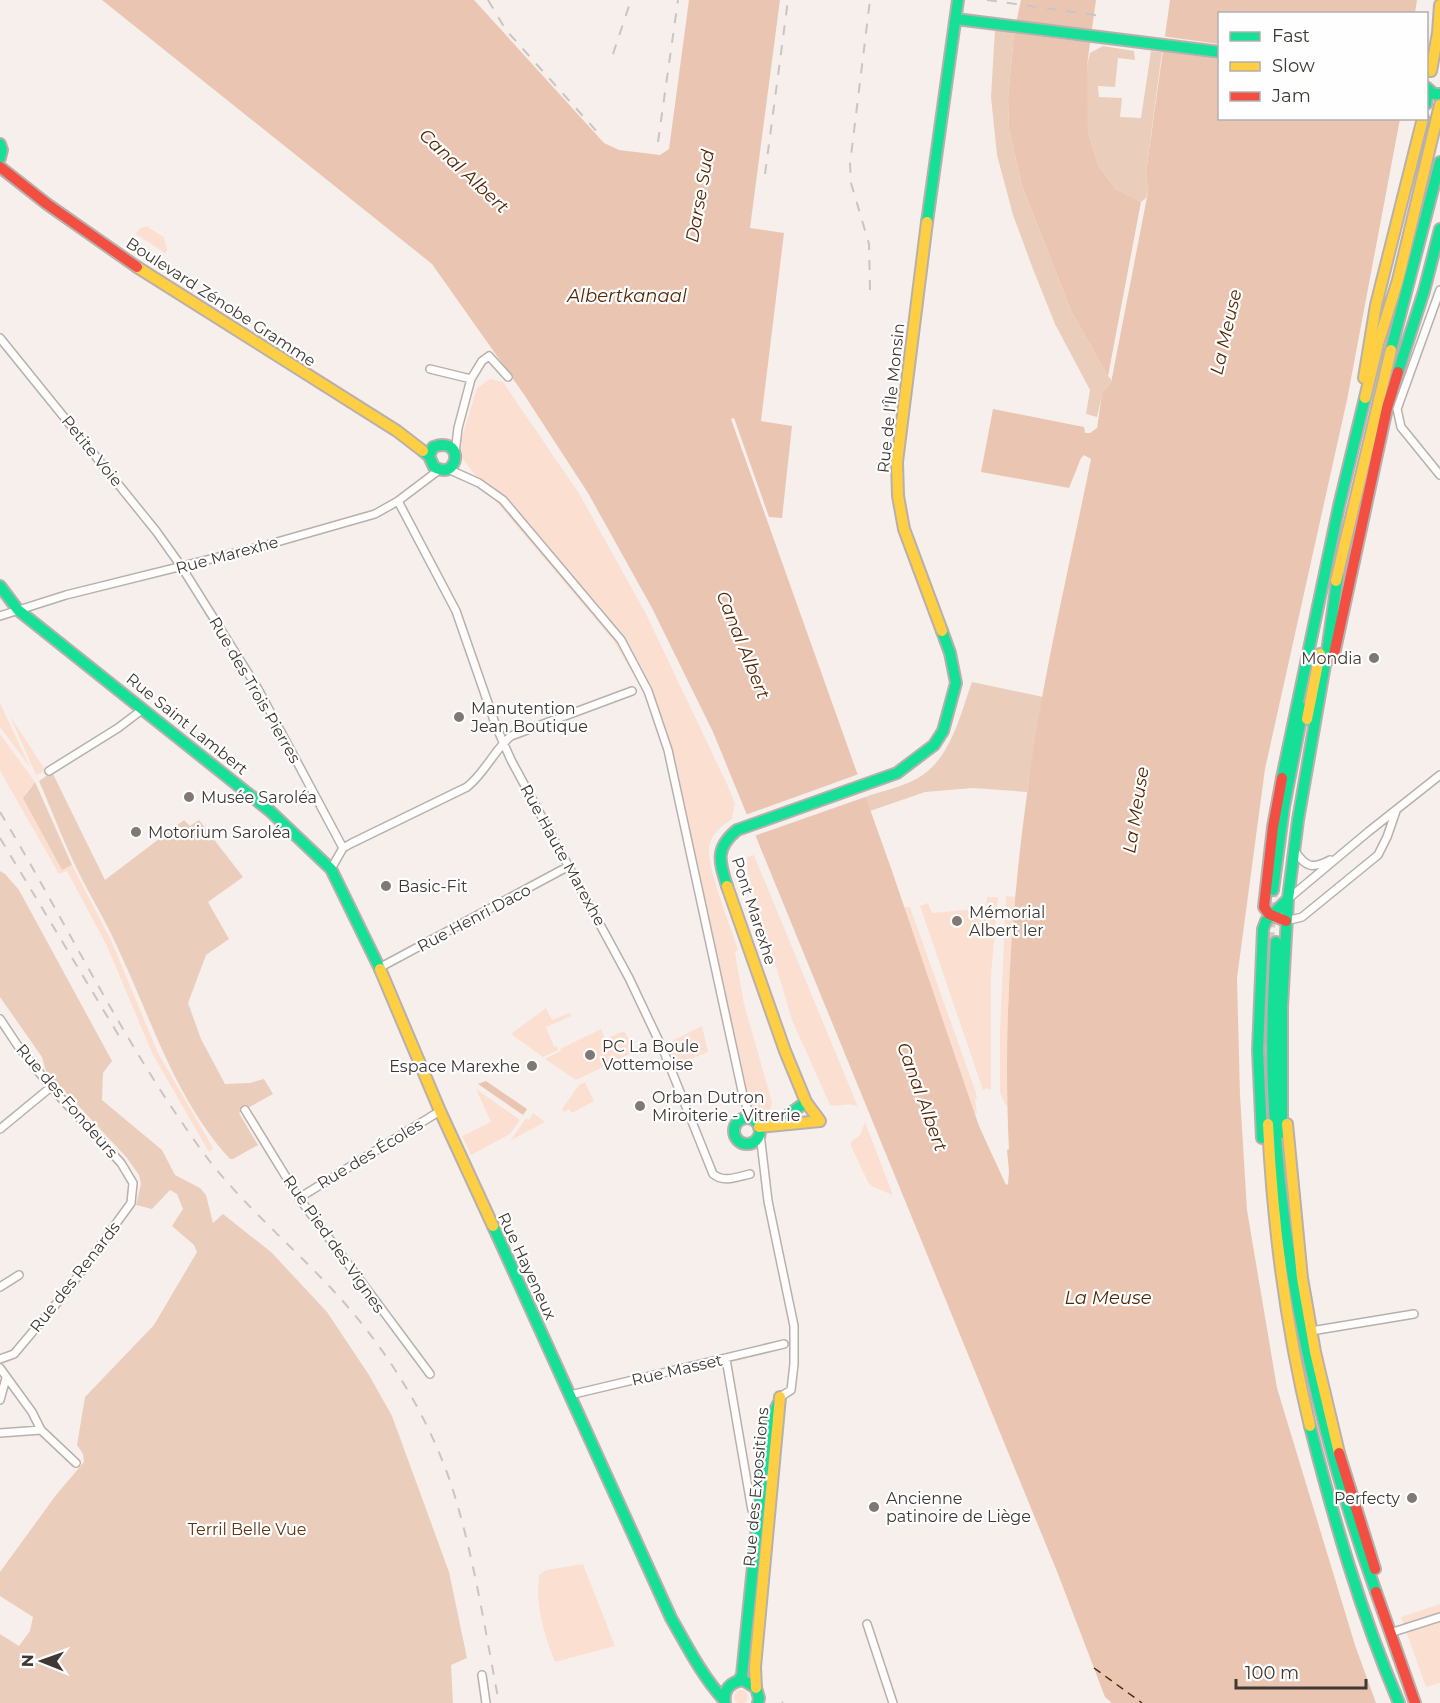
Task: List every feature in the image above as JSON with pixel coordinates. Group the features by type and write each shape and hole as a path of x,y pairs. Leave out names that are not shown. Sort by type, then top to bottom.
{"main road":[{"name":"Rue de l'Île Monsin","path":"867,784 897,773 934,745 942,731 956,683 950,653 904,529 898,495 897,462 915,310 958,0"},
{"path":"1432,72 1440,5"},
{"path":"956,19 1218,52"},
{"path":"1440,105 1334,551 1289,778 1276,890 1296,776 1338,575 1391,350 1440,162"},
{"path":"1352,452 1353,428 1376,305 1422,120"},
{"path":"0,144 2,152 0,158"},
{"name":"Boulevard Zénobe Gramme","path":"0,167 86,232 153,278 397,431 437,464"},
{"path":"1316,722 1333,660 1387,408 1424,291 1440,229"},
{"path":"1287,921 1272,916 1266,912 1264,907 1277,799 1352,452 1387,311 1398,280"},
{"path":"446,444 455,453 454,463 437,464 433,447 446,444"},
{"path":"1289,1246 1282,1128 1282,1007 1288,899 1338,575"},
{"name":"Rue Saint Lambert","path":"0,586 18,610 270,811 331,869"},
{"name":"Pont Marexhe","path":"776,1124 820,1121 806,1102 785,1051 721,868 721,845 740,829 867,784"},
{"name":"Rue Hayeneux","path":"331,869 379,968 440,1111 671,1618 713,1688 724,1701"},
{"path":"1288,899 1266,921 1263,929 1258,1039 1262,1134 1279,1270 1295,1361 1315,1446 1344,1548 1399,1703"},
{"path":"1271,1194 1266,1060 1273,942 1274,1103 1278,1159 1289,1246 1306,1346 1321,1416 1347,1509 1415,1703"},
{"path":"1283,1097 1295,1225 1311,1331 1337,1445 1376,1572 1377,1595"},
{"path":"757,1126 776,1124 806,1102"},
{"name":"Rue des Expositions","path":"724,1701 726,1690 742,1675 767,1428 780,1397"},
{"name":"Rue des Expositions","path":"758,1703 754,1667 780,1397"},
{"path":"1344,1548 1376,1630 1380,1634 1390,1633"},
{"path":"703,1672 716,1680 748,1682 756,1688"}],"street":[{"path":"1440,290 1398,403 1399,422 1416,447 1440,475"},
{"name":"Petite Voie","path":"0,338 156,531 181,566"},
{"path":"455,453 458,428 471,379 482,361 489,356 508,377"},
{"path":"430,369 471,379"},
{"path":"446,444 458,428"},
{"name":"Rue Marexhe","path":"0,616 375,514 398,501 425,479 437,464"},
{"path":"437,464 479,483 503,500 621,640 648,691 668,750 744,1100 757,1126 768,1201 794,1326 791,1390 780,1397"},
{"name":"Rue Haute Marexhe","path":"398,501 456,611 503,743 634,988 664,1052 713,1174 718,1178 727,1179 750,1174"},
{"name":"Rue des Trois Pierres","path":"181,566 258,688 343,848"},
{"path":"331,869 343,848 467,787 475,781 503,743 511,736 632,691"},
{"path":"49,771 118,728 143,709"},
{"path":"1288,899 1440,775"},
{"path":"1287,921 1302,917 1378,855 1388,837 1397,809"},
{"path":"1294,850 1304,862 1313,866 1338,856"},
{"name":"Rue Henri Daco","path":"379,968 568,866"},
{"name":"Rue des Fondeurs","path":"0,1019 51,1087 121,1163 133,1183"},
{"path":"0,1129 51,1087"},
{"name":"Rue Pied des Vignes","path":"245,1110 299,1198 430,1374"},
{"name":"Rue des Écoles","path":"299,1198 440,1111"},
{"name":"Rue des Renards","path":"0,1359 14,1354 67,1291 131,1203 133,1183"},
{"path":"0,1287 19,1275"},
{"path":"1311,1331 1414,1314"},
{"name":"Rue Masset","path":"570,1395 784,1344"},
{"path":"726,1359 752,1510 759,1516"},
{"path":"0,1368 32,1412 41,1430 76,1463"},
{"path":"0,1400 6,1378"},
{"path":"0,1433 41,1430"},
{"path":"1390,1633 1440,1617"},
{"path":"867,1624 893,1703"},
{"path":"482,1675 486,1703"}],"shaded area":[{"path":"146,226 164,237 167,250 165,253 136,234 139,229"},
{"path":"490,379 503,382 580,495 645,612 735,804 732,819 721,827 710,843 709,857 715,883 738,949 735,953 744,1004 772,1102 769,1117 753,1109 730,1053 666,753 643,691 613,640 462,458 461,440 477,388"},
{"path":"0,703 30,767 0,727"},
{"path":"10,716 46,771 36,775"},
{"path":"0,734 35,782 26,792 62,870 72,865 111,940 158,1053 212,1146 213,1149 209,1152 153,1055 106,944 67,871 59,874 0,771"},
{"path":"754,855 858,1107 830,1105 792,1020 748,873 747,857"},
{"path":"1006,896 1015,897 1008,1002 1007,1107 1000,1093 1000,1031"},
{"path":"987,897 998,897 991,976 991,1090 987,1088 983,1090 920,906 928,903 932,913 986,908"},
{"path":"904,907 910,907 975,1090 977,1113 975,1114"},
{"path":"546,1008 552,1020 569,1013 571,1016 546,1027 554,1047 556,1046 558,1050 543,1057 511,1034"},
{"path":"702,1026 708,1052 677,1065 666,1044"},
{"name":"PC La Boule Vottemoise","path":"601,1029 605,1039 624,1031 636,1051 576,1080 545,1059 561,1051 560,1049"},
{"path":"585,1082 594,1101 572,1113 569,1109 564,1112 562,1109 579,1085"},
{"path":"476,1089 520,1120 510,1134 471,1155 462,1136 491,1122"},
{"path":"533,1113 545,1122 511,1140 526,1118 529,1120"},
{"path":"865,1122 893,1195 873,1187 868,1182 851,1146 851,1142 860,1135"},
{"path":"583,1564 615,1646 555,1662 541,1619 538,1597 539,1575 546,1570"},
{"path":"1440,1604 1440,1683 1426,1687 1401,1617"},
{"path":"738,1690 744,1690 748,1697 744,1704 738,1704 734,1700 734,1694"}],"green space":[{"path":"995,29 1014,33 1008,99 1009,129 1021,183 1071,311 1111,379 1111,383 1102,395 1097,417 1086,414 1090,390 1055,324 1033,269 1013,215 997,155 991,97"},
{"path":"1103,46 1134,51 1135,60 1118,58 1115,87 1098,86 1099,97 1122,98 1120,117 1141,118 1151,51 1162,52 1146,172 1148,192 1146,198 1141,202 1116,189 1098,165 1088,132 1087,65 1090,53"},
{"path":"972,682 1043,697 1027,792 973,788 925,792 870,811 865,797 918,778 939,760 953,735"},
{"path":"52,772 105,880 184,820 190,826 199,820 243,877 208,902 229,939 206,955 188,1003 201,1039 225,1084 250,1083 264,1079 273,1094 239,1113 258,1145 233,1159 230,1159 210,1135 178,1083 111,934 75,865 39,781"},
{"path":"35,782 72,865 62,870 23,798"},
{"name":"Terril Belle Vue","path":"0,871 19,890 112,1061 103,1073 102,1100 162,1150 175,1175 200,1188 206,1195 213,1223 223,1214 271,1252 327,1312 369,1375 392,1416 449,1572 467,1658 451,1665 453,1703 0,1703 0,1634 19,1646 30,1631 33,1617 0,1596 0,1572 56,1495 84,1462 83,1454 77,1445 85,1397 154,1325 197,1252 194,1245 172,1226 183,1209 177,1194 170,1190 152,1209 136,1205 141,1184 139,1175 127,1158 46,1071 42,1057 0,997"}],"water":[{"name":"La Meuse","path":"102,0 474,0 604,143 619,150 660,155 669,149 689,0 780,0 750,228 784,233 761,421 792,426 782,518 769,517 734,418 731,419 892,871 979,1126 1006,1185 1009,1171 1007,1150 1009,1149 1008,1016 1021,838 1040,710 1091,459 1084,455 1081,458 1069,488 981,472 993,409 1084,427 1085,433 1090,433 1097,428 1102,394 1111,383 1148,192 1146,172 1170,0 1417,0 1415,12 1218,12 1218,120 1400,120 1347,400 1265,769 1237,978 1240,1095 1247,1210 1277,1388 1355,1645 1376,1703 1112,1703 1105,1697 1058,1574 713,732 652,608 588,493 523,393 432,264"},
{"path":"1021,0 1096,0 1087,65 1088,132 1098,165 1116,189 1141,202 1108,376 1071,311 1021,183 1009,129 1008,99 1014,33"},
{"path":"486,1081 527,1109 523,1115 478,1084"}],"pier":[{"path":"1014,20 1095,30 1093,43 1011,33"},
{"path":"1161,36 1218,44 1218,59 1159,51"},
{"path":"859,774 868,796 754,836 745,815"}],"ferry route":[{"path":"1094,1668 1142,1703"}],"tunnel":[{"path":"1269,942 1273,890"}],"railway":[{"path":"488,0 506,30 599,134"},
{"path":"613,54 631,0"},
{"path":"658,142 678,0"},
{"path":"765,174 788,0"},
{"path":"870,0 850,164 851,183 869,244 870,290"},
{"path":"987,0 1102,16"},
{"path":"0,812 119,1022 197,1144 233,1189 353,1313 383,1352 410,1394 433,1438 459,1511 478,1593 499,1703"},
{"path":"0,838 119,1036"}],"traffic: fast":[{"path":"927,222 958,0"},
{"path":"956,19 1218,52"},
{"path":"1428,89 1434,94 1440,94"},
{"path":"0,144 2,150 0,158"},
{"path":"1391,350 1440,162"},
{"path":"1398,372 1424,291 1440,229"},
{"path":"1282,778 1339,506 1365,398"},
{"path":"423,451 429,456 434,467 440,469 449,469 455,460 453,450 449,446 433,447 429,456"},
{"path":"1282,1133 1282,1007 1288,899 1298,820 1338,575"},
{"path":"0,586 18,610 270,811 331,869 380,969"},
{"path":"727,886 721,862 722,849 737,830 897,773 934,745 943,731 956,683 950,653 942,631"},
{"path":"1273,890 1284,807 1303,708"},
{"path":"1262,1138 1258,1050 1263,929 1266,921 1288,899"},
{"path":"1276,942 1273,1087 1277,1152 1293,1280 1305,1343 1336,1469 1376,1592"},
{"path":"776,1124 806,1102"},
{"path":"747,1118 756,1122 760,1131 756,1140 747,1144 738,1140 734,1131 738,1122 747,1118"},
{"path":"493,1226 671,1618 702,1671 724,1700"},
{"path":"739,1680 742,1675 767,1428 778,1404"},
{"path":"1310,1426 1349,1566 1372,1635 1399,1703"},
{"path":"725,1703 728,1687 743,1680 756,1688 758,1703"}],"traffic: slow":[{"path":"1431,71 1438,33 1440,5"},
{"path":"1398,280 1440,105"},
{"path":"1364,378 1376,305 1422,120"},
{"path":"927,222 897,462 898,496 904,529 942,631"},
{"path":"137,267 397,431 423,451"},
{"path":"1365,398 1378,344 1398,280"},
{"path":"1336,581 1391,350"},
{"path":"1307,719 1320,654"},
{"path":"727,886 785,1051 806,1102 820,1121 759,1127"},
{"path":"380,969 440,1111 493,1226"},
{"path":"1268,1124 1273,1200 1287,1314 1310,1426"},
{"path":"1287,1124 1302,1278 1315,1352 1339,1453"},
{"path":"756,1688 755,1667 780,1397"}],"traffic: jam":[{"path":"0,167 47,204 137,267"},
{"path":"1333,659 1387,408 1398,372"},
{"path":"1282,778 1273,827 1264,907 1269,914 1286,921"},
{"path":"1339,1453 1375,1569"},
{"path":"1376,1592 1415,1703"}],"place":[{"name":"Mondia","path":"1374,658"},
{"name":"Manutention Jean Boutique","path":"459,717"},
{"name":"Musée Saroléa","path":"189,797"},
{"name":"Motorium Saroléa","path":"136,832"},
{"name":"Basic-Fit","path":"386,886"},
{"name":"Mémorial Albert Ier","path":"957,921"},
{"name":"PC La Boule Vottemoise","path":"590,1055"},
{"name":"Espace Marexhe","path":"532,1066"},
{"name":"Orban Dutron Miroiterie - Vitrerie","path":"640,1106"},
{"name":"Perfecty","path":"1412,1498"},
{"name":"Ancienne patinoire de Liège","path":"874,1507"}],"water label":[{"name":"Canal Albert","path":"464,171"},
{"name":"Darse Sud","path":"700,196"},
{"name":"Albertkanaal","path":"627,296"},
{"name":"Canal Albert","path":"743,645"},
{"name":"Canal Albert","path":"922,1097"}]}
